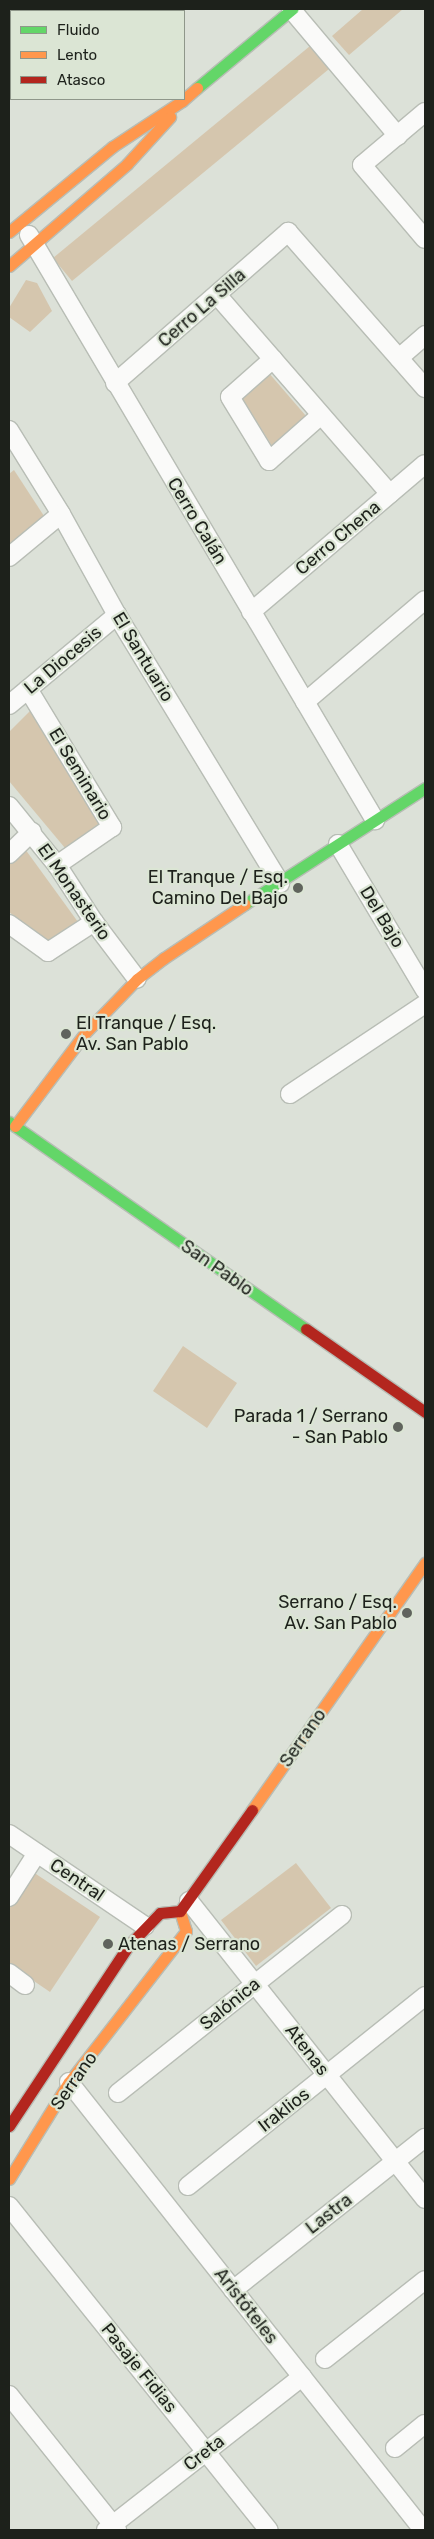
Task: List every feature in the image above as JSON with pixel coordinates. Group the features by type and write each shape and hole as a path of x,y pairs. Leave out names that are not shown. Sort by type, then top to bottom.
{"main road":[{"path":"185,99 291,9"},
{"path":"15,227 105,152 184,100"},
{"path":"9,266 128,164 182,102"},
{"path":"12,1124 85,1032 137,979 164,958 425,788"},
{"name":"San Pablo","path":"12,1124 425,1412"},
{"name":"Serrano","path":"9,2126 128,1946 145,1926 160,1913 184,1906 425,1563"},
{"name":"Serrano","path":"9,2179 69,2082 186,1931 184,1906"}],"street":[{"path":"291,9 398,136"},
{"path":"425,112 362,165 425,239"},
{"name":"Cerro Calán","path":"15,227 34,244 375,820"},
{"name":"Cerro La Silla","path":"115,383 218,296 288,232 399,358"},
{"path":"218,296 390,494"},
{"path":"425,335 399,358 425,388"},
{"path":"273,359 230,397 269,461 321,415"},
{"name":"El Santuario","path":"9,430 15,456 60,514 117,615 280,882"},
{"name":"Cerro Chena","path":"251,612 390,494 424,468"},
{"path":"9,557 60,514"},
{"path":"305,702 425,600"},
{"name":"La Diocesis","path":"9,705 117,615"},
{"name":"El Seminario","path":"28,689 112,827 57,865"},
{"name":"El Monasterio","path":"9,806 57,865 94,922 137,979"},
{"path":"9,854 32,832"},
{"name":"Del Bajo","path":"338,844 425,990"},
{"path":"9,924 48,952 94,922"},
{"path":"290,1094 425,1004"},
{"name":"Central","path":"9,1834 145,1926"},
{"path":"9,1897 37,1853"},
{"name":"Atenas","path":"184,1906 256,1984 425,2199"},
{"name":"Salónica","path":"118,2093 342,1915"},
{"path":"9,1973 25,1985"},
{"name":"Iraklios","path":"188,2186 425,1996"},
{"name":"Aristóteles","path":"69,2082 423,2530"},
{"name":"Lastra","path":"233,2290 425,2138"},
{"name":"Pasaje Fidias","path":"9,2206 269,2530"},
{"path":"324,2359 425,2280"},
{"name":"Creta","path":"112,2529 302,2377"},
{"path":"9,2395 112,2529"},
{"path":"395,2448 425,2424"}],"shaded area":[{"path":"363,9 403,9 349,55 332,36"},
{"path":"310,46 329,69 72,281 53,258"},
{"path":"26,280 37,283 52,311 30,332 9,317 9,308"},
{"path":"268,372 306,416 272,446 242,398"},
{"path":"14,470 44,516 9,546 9,474"},
{"path":"32,709 100,823 65,848 9,781 9,732"},
{"path":"25,849 78,922 49,943 9,912 9,864"},
{"path":"183,1346 237,1383 207,1428 153,1391"},
{"path":"296,1863 331,1908 256,1966 221,1920"},
{"path":"33,1872 100,1917 50,1992 9,1964 9,1909"}],"traffic: fast":[{"path":"197,88 292,9"},
{"path":"245,904 425,788"},
{"path":"9,1122 306,1329"}],"traffic: slow":[{"path":"185,98 197,88"},
{"path":"9,232 112,147 183,100"},
{"path":"9,266 127,164 170,117"},
{"path":"15,1126 85,1033 137,979 164,958 245,904"},
{"path":"252,1810 425,1563"},
{"path":"9,2179 69,2082 186,1931 180,1911"}],"traffic: jam":[{"path":"306,1329 425,1412"},
{"path":"9,2126 128,1946 160,1913 180,1911 252,1810"}],"place":[{"name":"El Tranque / Esq. Camino Del Bajo","path":"298,888"},
{"name":"El Tranque / Esq. Av. San Pablo","path":"66,1034"},
{"name":"Parada 1 / Serrano - San Pablo","path":"398,1427"},
{"name":"Serrano / Esq. Av. San Pablo","path":"407,1613"},
{"name":"Atenas / Serrano","path":"108,1944"}]}
